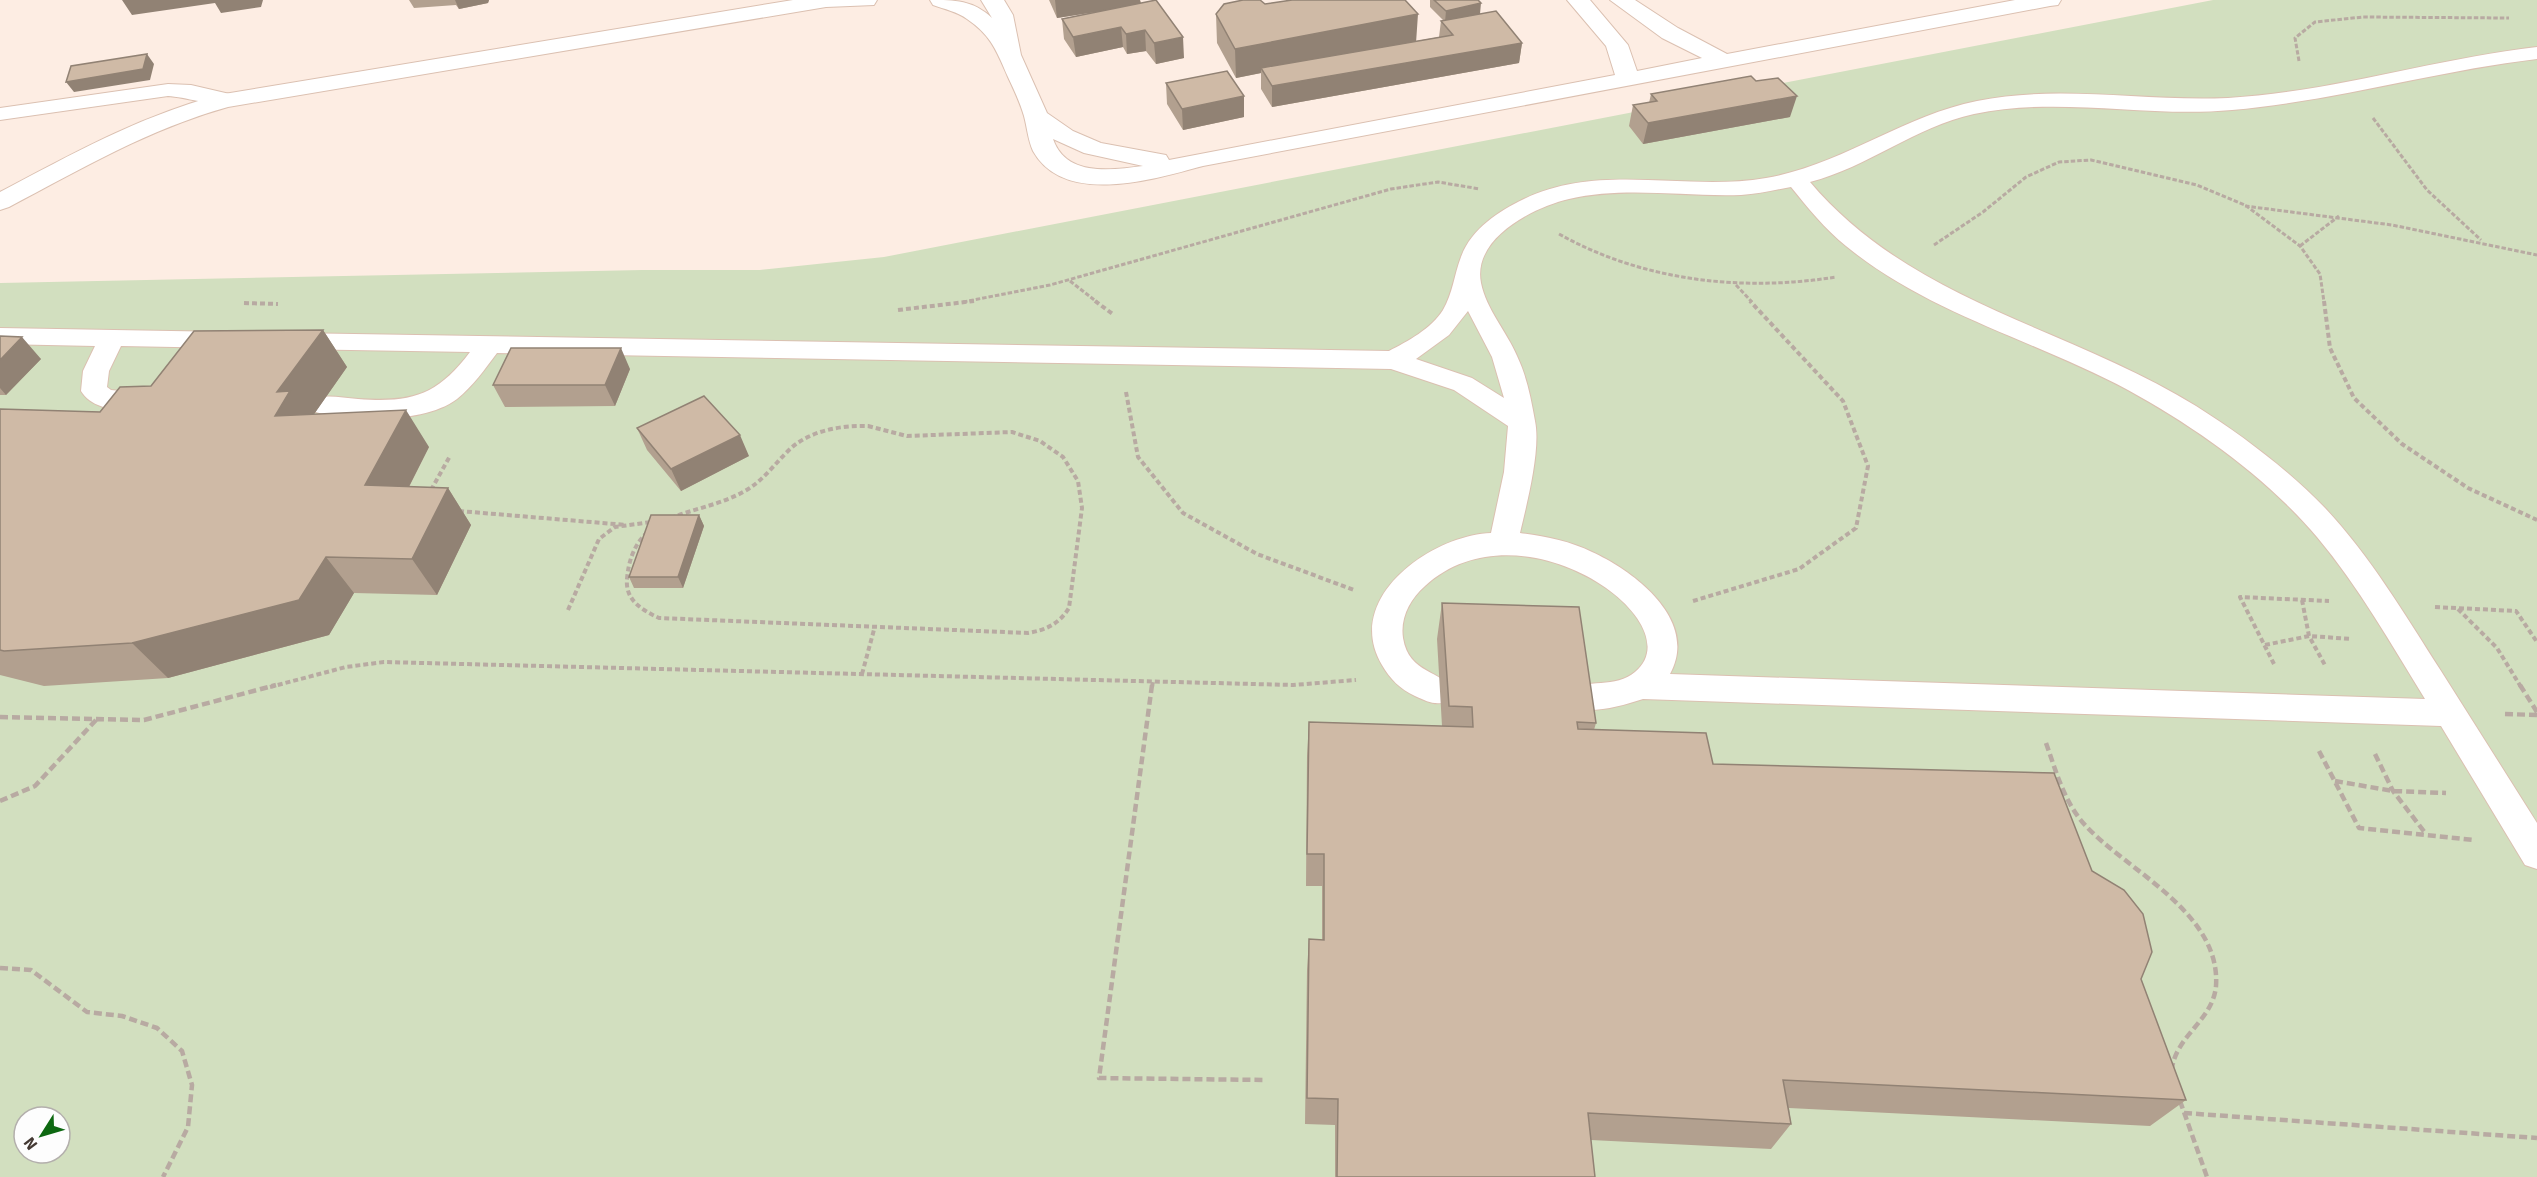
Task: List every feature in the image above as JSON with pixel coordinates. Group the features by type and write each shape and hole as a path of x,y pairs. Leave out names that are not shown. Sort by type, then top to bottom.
{"street":[{"path":"0,202 132,132 179,113 226,100 700,10 866,0"},
{"path":"941,0 974,13 1007,45"},
{"path":"992,0 1003,15 1007,45 1036,116 1041,142 1050,158 1070,171 1097,177 1128,177 1201,159 2050,0"},
{"path":"1578,0 1617,45 1628,79"},
{"path":"1622,0 1670,33 1724,61"}],"lane":[{"path":"1393,360 1423,345 1446,326 1461,304 1475,252 1494,227 1521,209 1554,195 1593,188 1632,186 1746,188 1796,179 1846,161 1930,120 1988,105 2056,99 2176,106 2239,103 2333,90 2449,63 2537,53"},
{"path":"0,114 168,90 191,91 226,100"},
{"path":"1796,179 1816,206 1888,265 1950,300 2084,358 2154,393 2222,436 2284,486 2338,543 2406,643 2535,850"},
{"path":"1467,282 1516,384 1523,423 1521,464 1503,544"},
{"path":"0,336 1126,358 1393,360 1463,384 1523,423"},
{"path":"112,338 91,382 93,391 102,398 115,401 178,400"},
{"path":"321,405 405,409 426,404 459,384 489,345"},
{"path":"1438,692 1418,685 1398,668 1387,646 1387,623 1394,604 1407,585 1426,568 1449,555 1475,547 1503,544 1544,547 1585,559 1620,580 1648,608 1662,628 1665,651 1658,671 1639,686 1623,693 1576,697"},
{"path":"1639,686 2450,713"}],"path":[{"path":"896,311 964,303 1070,281 1099,270 1262,226 1351,198 1438,182 1488,191 1521,209 1572,243 1653,273 1735,284 1819,280 1888,265 1929,248 1983,212 2026,177 2060,162 2091,160 2197,185 2245,205 2300,246 2320,274 2330,348 2354,398 2402,444 2468,488 2537,520"},
{"path":"2245,205 2338,216 2481,240 2537,255"},
{"path":"2300,246 2338,216"},
{"path":"1070,281 1095,298 1127,330 1126,398 1138,457 1183,513 1257,554 1394,604"},
{"path":"1648,608 1699,600 1799,569 1856,528 1868,466 1844,401 1735,284"},
{"path":"237,303 281,304"},
{"path":"456,511 626,525 658,522 732,498 754,486 773,471 797,442 826,429 870,427 907,436 1000,431 1026,435 1049,445 1067,461 1078,480 1082,496 1082,517 1069,608 1054,627 1028,633 659,618 632,602 625,585 629,564 642,538 647,529 658,522"},
{"path":"427,498 450,456"},
{"path":"567,610 599,539 606,532 626,525"},
{"path":"2240,597 2359,828 2535,850"},
{"path":"2457,608 2497,648 2537,712"},
{"path":"862,674 875,626"},
{"path":"2265,645 2309,636 2406,643"},
{"path":"0,717 144,720 337,669 384,662 1330,684 1365,678 1398,668"},
{"path":"1153,681 1099,1078 1266,1080"},
{"path":"2030,699 2068,802 2085,825 2150,878 2185,912 2210,949 2216,983 2212,1009 2180,1043 2172,1061 2172,1078"},
{"path":"0,801 35,786 97,720"},
{"path":"2334,781 2393,791 2502,796"},
{"path":"0,968 31,970 87,1012 122,1016 157,1028 182,1051 192,1085 188,1127 163,1177"},
{"path":"2178,1096 2207,1177"},
{"path":"2184,1113 2537,1137"}],"green space":[{"path":"2213,0 2537,0 2537,1177 0,1177 0,283 642,270 760,270 884,257"}],"building":[{"path":"1156,0 1183,37 1154,43 1145,30 1126,34 1121,27 1073,37 1062,19"},
{"path":"1243,0 1260,0 1265,4 1292,0 1405,0 1418,14 1235,49 1216,14 1224,4"},
{"path":"1434,0 1478,0 1481,3 1446,11"},
{"path":"1496,11 1522,43 1272,86 1261,68 1453,35 1441,21"},
{"path":"147,54 143,69 66,82 71,66"},
{"path":"1227,71 1244,96 1182,109 1166,83"},
{"path":"1751,76 1756,81 1778,78 1797,96 1648,123 1633,105 1657,101 1651,94"},
{"path":"323,330 277,392 290,391 275,416 406,410 365,485 448,488 412,559 326,557 299,600 132,643 0,650 0,409 100,412 120,387 151,386 194,331"},
{"path":"0,336 22,337 0,360"},
{"path":"511,348 621,348 605,385 493,385"},
{"path":"704,396 740,435 671,469 637,428"},
{"path":"651,515 699,515 678,577 629,577"},
{"path":"1442,603 1579,607 1596,723 1577,722 1578,729 1706,733 1713,764 2054,773 2092,871 2124,890 2143,914 2152,952 2141,979 2186,1100 1783,1080 1791,1124 1588,1113 1595,1177 1337,1177 1338,1099 1307,1098 1309,939 1324,940 1324,854 1307,854 1309,722 1473,727 1472,707 1449,706"}]}
